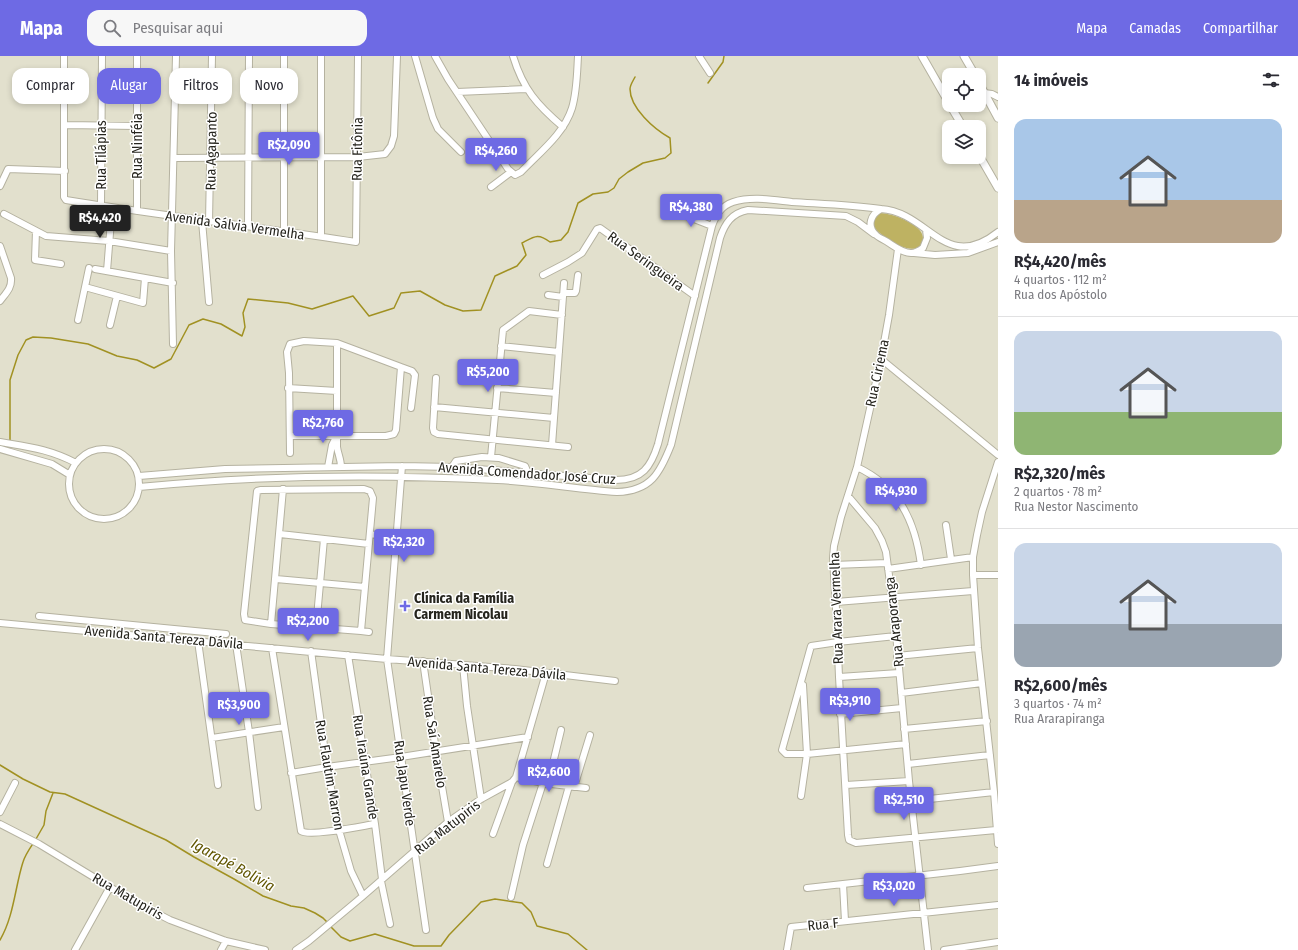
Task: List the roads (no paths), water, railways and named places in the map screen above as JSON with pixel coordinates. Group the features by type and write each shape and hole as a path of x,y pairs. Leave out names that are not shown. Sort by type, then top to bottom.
{"main road":[{"path":"922,56 942,92"},
{"path":"964,56 970,68"},
{"path":"986,97 998,118"},
{"path":"984,164 998,188"}],"street":[{"path":"0,186 8,169 65,171 64,56"},
{"name":"Rua Tilápias","path":"101,206 102,56"},
{"name":"Rua Ninféia","path":"137,56 138,211"},
{"path":"173,344 173,282 171,251 176,56"},
{"name":"Rua Agapanto","path":"209,222 212,56"},
{"path":"248,226 249,56"},
{"path":"284,56 284,231"},
{"path":"321,56 321,236"},
{"name":"Rua Fitônia","path":"356,242 358,56"},
{"path":"174,158 382,155 387,152 391,146 394,136 397,56"},
{"path":"415,56 433,118 438,129 461,152"},
{"path":"435,56 457,92 511,172 515,175 518,175 556,136 570,115 575,96 578,56"},
{"path":"512,56 526,89 542,108 563,127"},
{"path":"699,56 710,73"},
{"path":"457,92 526,89"},
{"path":"986,93 998,97"},
{"path":"65,125 137,126"},
{"name":"Avenida Sálvia Vermelha","path":"65,171 64,197 66,200 112,208 356,242"},
{"path":"491,187 511,172"},
{"name":"Avenida Comendador José Cruz","path":"139,476 196,468 204,471 225,469 402,466 452,467 616,480 630,479 642,473 650,464 658,444 712,226 717,213 720,210 733,202 758,199 839,204 890,210 912,219 926,230"},
{"path":"107,271 112,208"},
{"path":"874,234 871,218 881,209"},
{"name":"Avenida Comendador José Cruz","path":"140,487 313,477 402,477 499,480 626,492 644,486 657,475 671,445 720,238 727,222 740,212 748,210 841,216 858,222 898,249 913,253"},
{"path":"676,212 712,226"},
{"path":"4,214 46,236 109,241 171,251"},
{"path":"202,221 209,302"},
{"name":"Rua Seringueira","path":"543,275 582,253 597,229 600,228 695,296"},
{"path":"926,230 948,243 960,247 980,243 998,232"},
{"path":"913,253 919,251 925,245 927,238 926,230"},
{"path":"36,231 35,260 61,264"},
{"path":"913,253 935,255 968,253 998,242"},
{"path":"0,246 12,284 0,301"},
{"name":"Rua Ciriema","path":"848,496 857,467 881,360 898,249"},
{"path":"78,320 85,287 92,269 173,282"},
{"path":"548,295 575,293 578,275"},
{"path":"85,287 142,303 145,278"},
{"path":"552,445 564,283"},
{"path":"110,324 117,296"},
{"path":"490,458 503,330 529,311 562,315"},
{"path":"290,453 287,352 288,346 293,342 304,341 337,343 414,372 411,408"},
{"path":"337,343 337,450 341,458 341,467"},
{"path":"501,346 559,352"},
{"path":"881,360 998,455"},
{"path":"290,436 386,436 394,434 396,430 401,366"},
{"path":"468,369 499,371"},
{"path":"436,378 434,432 438,434 568,447"},
{"path":"288,388 337,391"},
{"path":"497,388 556,393"},
{"path":"434,407 554,418"},
{"path":"328,467 332,445 337,436"},
{"path":"0,442 44,450 60,455 76,463"},
{"path":"0,449 42,461 70,474"},
{"path":"112,449 121,453 129,459 139,476 140,487 135,502 124,513 109,518 98,518 84,512 73,500 70,490 70,474 76,463 83,456 92,451 112,449"},
{"path":"452,467 456,460 482,457 499,458 525,466 528,473"},
{"path":"998,462 982,512 973,557 973,591 998,844"},
{"path":"204,463 204,471"},
{"name":"Rua Japu Verde","path":"402,466 387,659 426,930"},
{"path":"857,467 877,478 900,500 914,531 921,565"},
{"path":"313,477 313,489"},
{"path":"325,482 325,489"},
{"path":"271,624 283,489"},
{"path":"361,631 373,498 370,491 364,489 258,490 256,494 244,614 245,620 271,624 369,632"},
{"name":"Rua Arara Vermelha","path":"848,496 835,537 833,558 838,642 840,714 844,750 848,835 849,840 856,843 916,838"},
{"name":"Rua Araporanga","path":"848,496 872,523 879,534 886,552 896,636 911,801 928,950"},
{"path":"946,525 951,559"},
{"path":"280,534 369,544"},
{"path":"370,534 384,536"},
{"path":"316,628 324,539"},
{"path":"834,565 921,565 951,559 973,557"},
{"path":"973,575 998,575"},
{"path":"276,579 365,587"},
{"path":"836,602 973,591"},
{"path":"39,616 226,634"},
{"name":"Avenida Santa Tereza Dávila","path":"0,623 387,659 424,661 615,681"},
{"path":"896,636 813,645 809,651 782,750 786,754 807,754 906,744"},
{"path":"198,641 218,784"},
{"path":"236,644 258,807"},
{"path":"272,648 291,773 302,832 318,833 375,824"},
{"path":"897,656 978,648"},
{"name":"Rua Flautim Marron","path":"311,651 339,830 349,864 363,896"},
{"name":"Rua Iraúna Grande","path":"348,655 375,824 381,880 390,924"},
{"name":"Rua Saí Amarelo","path":"424,661 436,751 448,822"},
{"path":"463,665 481,799"},
{"path":"838,677 899,672"},
{"path":"493,834 514,780 546,673"},
{"path":"801,796 807,754 802,680"},
{"path":"901,693 982,683"},
{"path":"840,714 902,708"},
{"path":"904,729 987,721"},
{"path":"212,738 284,727"},
{"path":"511,897 523,845 545,784 561,730"},
{"path":"547,864 571,786 590,734"},
{"path":"291,773 528,737"},
{"path":"908,764 990,755"},
{"path":"514,780 586,788"},
{"name":"Rua Matupiris","path":"296,950 363,896 448,822 481,799 514,780"},
{"path":"846,785 909,780"},
{"path":"0,812 15,783"},
{"path":"911,801 994,792"},
{"name":"Rua Matupiris","path":"0,824 39,844 133,901 170,920 226,941 265,950"},
{"path":"916,838 996,830"},
{"path":"807,888 998,866"},
{"path":"843,884 845,921"},
{"path":"75,950 110,887"},
{"name":"Rua F","path":"787,950 791,927 998,905"},
{"path":"220,950 226,941"},
{"path":"944,950 998,942"}],"waterway":[{"path":"708,83 723,62 724,56"},
{"path":"10,441 10,380 18,355 26,340 33,337 51,338 88,344 117,356 137,360 154,368 171,359 189,325 203,319 221,324 242,336 245,327 243,313 248,299 288,303 312,309 353,296 369,316 394,308 401,293 420,291 445,305 463,311 481,310 495,276 517,266 526,255 522,243 536,236 542,237 550,242 561,240 568,232 578,203 593,194 608,192 614,188 619,179 628,172 643,163 665,158 671,153 670,138 650,124 634,103 630,89 635,77"},
{"name":"Igarapé Bolívia","path":"0,765 23,779 50,792 65,794 166,840 263,896 291,906 304,908 315,913 328,923"},
{"path":"36,839 44,825 46,811 53,793"},
{"path":"0,940 5,931 11,911 24,859 34,842"},
{"name":"Igarapé Bolívia","path":"330,926 341,937 350,941 375,934 414,946 441,946 449,935 481,902 495,899 522,903 531,912 537,926 568,934 587,950"}],"place":[{"name":"Clínica da Família Carmem Nicolau","path":"405,606"}]}
